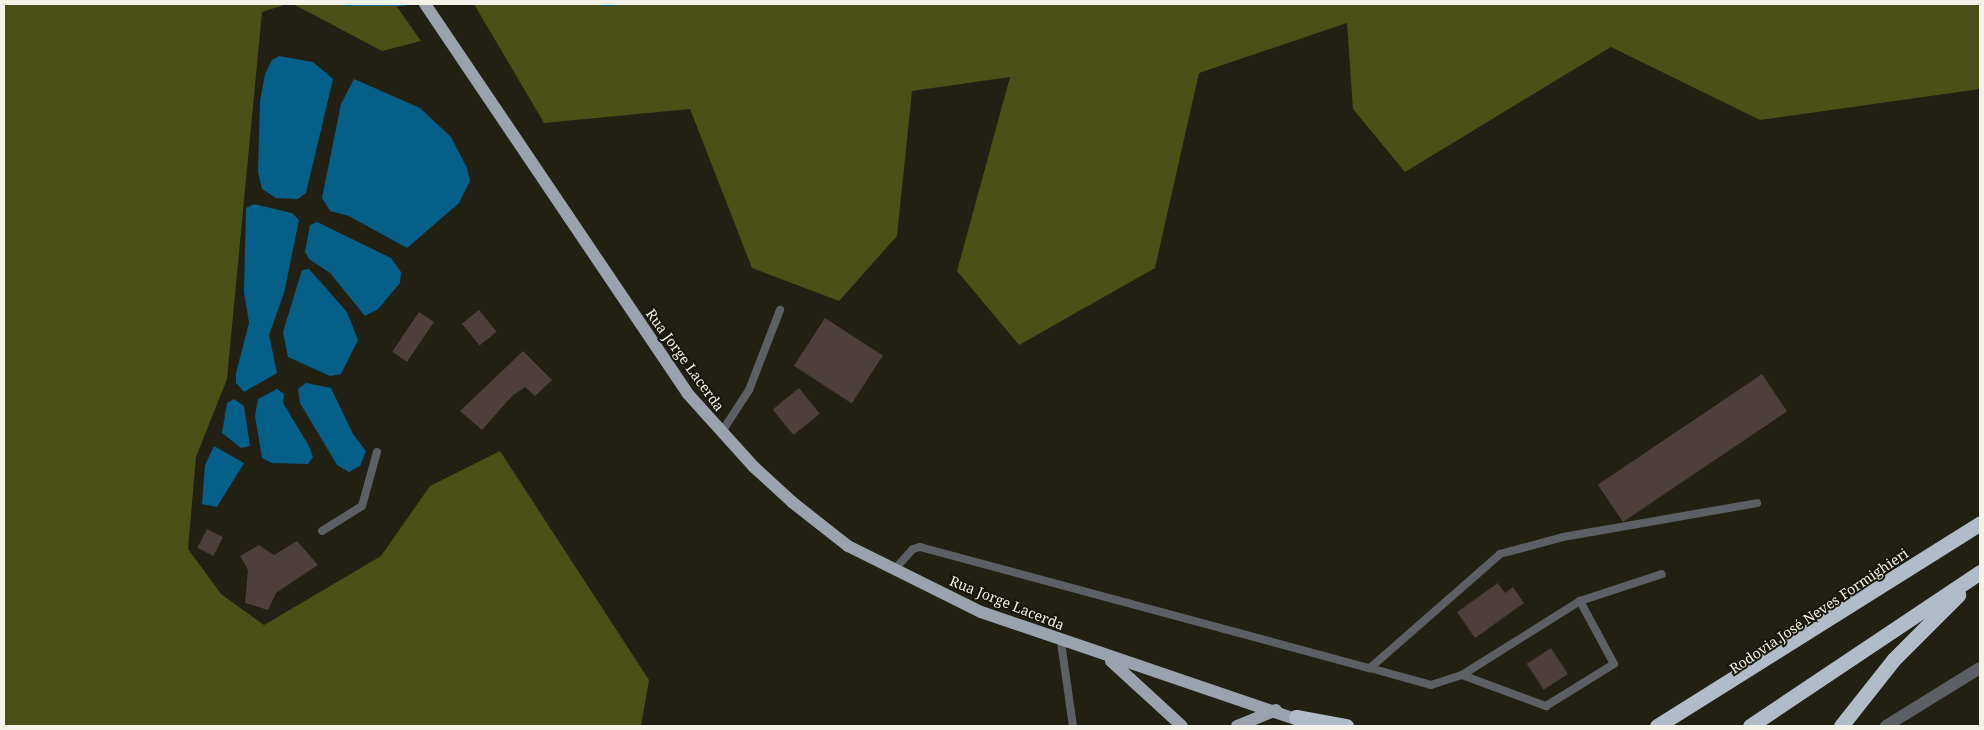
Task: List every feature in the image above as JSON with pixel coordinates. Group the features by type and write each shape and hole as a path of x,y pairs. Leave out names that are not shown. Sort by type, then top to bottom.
{"highway":[{"path":"1657,726 1980,523"},
{"name":"Rodovia José Neves Formighieri","path":"1677,726 1980,523"},
{"path":"1750,726 1980,573"},
{"path":"1841,726 1894,659 1980,573"},
{"path":"1296,717 1346,726"}],"main road":[{"name":"Rua Jorge Lacerda","path":"424,4 550,195 688,394 721,433 772,484 841,541 894,570 981,612 1105,657 1276,710 1296,717 1311,726"},
{"name":"Rua Jorge Lacerda","path":"1105,657 1182,726"},
{"path":"1237,726 1276,710"}],"street":[{"path":"1886,726 1980,668"}],"lane":[{"path":"721,433 749,390 780,310"},
{"path":"322,531 362,506 377,452"},
{"path":"1370,668 1500,554 1563,537 1757,502"},
{"path":"894,570 913,548 920,547 1427,684 1462,675 1580,601 1662,574"},
{"path":"1462,675 1546,706 1614,664 1580,601"},
{"path":"1061,642 1073,726"}],"green space":[{"path":"4,4 287,4 262,12 227,379 196,457 188,549 221,594 264,625 381,556 430,486 500,451 649,680 641,726 4,726"},
{"path":"293,4 395,4 421,41 382,51"},
{"path":"474,4 1980,4 1980,89 1760,120 1611,47 1405,172 1353,109 1347,23 1199,73 1155,268 1019,345 957,271 1010,77 912,91 897,236 839,301 752,268 690,109 544,123"}],"water":[{"path":"279,56 313,62 333,79 306,193 298,199 276,198 262,189 258,172 260,101 265,74 272,60"},
{"path":"354,79 420,108 451,137 467,168 470,181 459,203 407,248 349,216 330,211 322,198 341,104"},
{"path":"254,204 292,213 299,220 284,293 269,335 277,373 244,392 236,383 236,373 249,323 244,292 246,208"},
{"path":"317,222 391,258 401,272 400,283 378,309 365,316 330,273 309,259 305,252 310,225"},
{"path":"309,269 347,312 358,340 341,374 330,376 288,357 283,332 302,270"},
{"path":"306,383 331,388 353,434 366,451 360,466 349,472 337,465 300,403 298,389"},
{"path":"277,389 284,394 283,403 309,446 313,457 308,464 272,463 262,458 255,416 258,399"},
{"path":"234,399 244,406 250,446 241,448 222,433 227,403"},
{"path":"214,446 244,463 217,507 202,504 205,465"}],"building":[{"path":"479,310 497,332 480,346 462,324"},
{"path":"419,312 434,322 407,362 392,352"},
{"path":"825,318 883,356 852,403 794,366"},
{"path":"523,351 552,380 535,396 525,387 512,396 482,430 460,411"},
{"path":"1762,374 1787,411 1623,522 1598,485"},
{"path":"799,388 820,414 793,435 773,409"},
{"path":"207,529 223,537 214,556 197,548"},
{"path":"297,541 318,565 276,593 268,610 245,603 248,570 240,556 259,545 274,555"},
{"path":"1498,583 1505,593 1513,587 1524,603 1475,638 1457,612"},
{"path":"1551,648 1568,674 1544,690 1527,664"}],"waterway":[{"path":"344,4 404,4"},
{"path":"603,4 616,4"}]}
